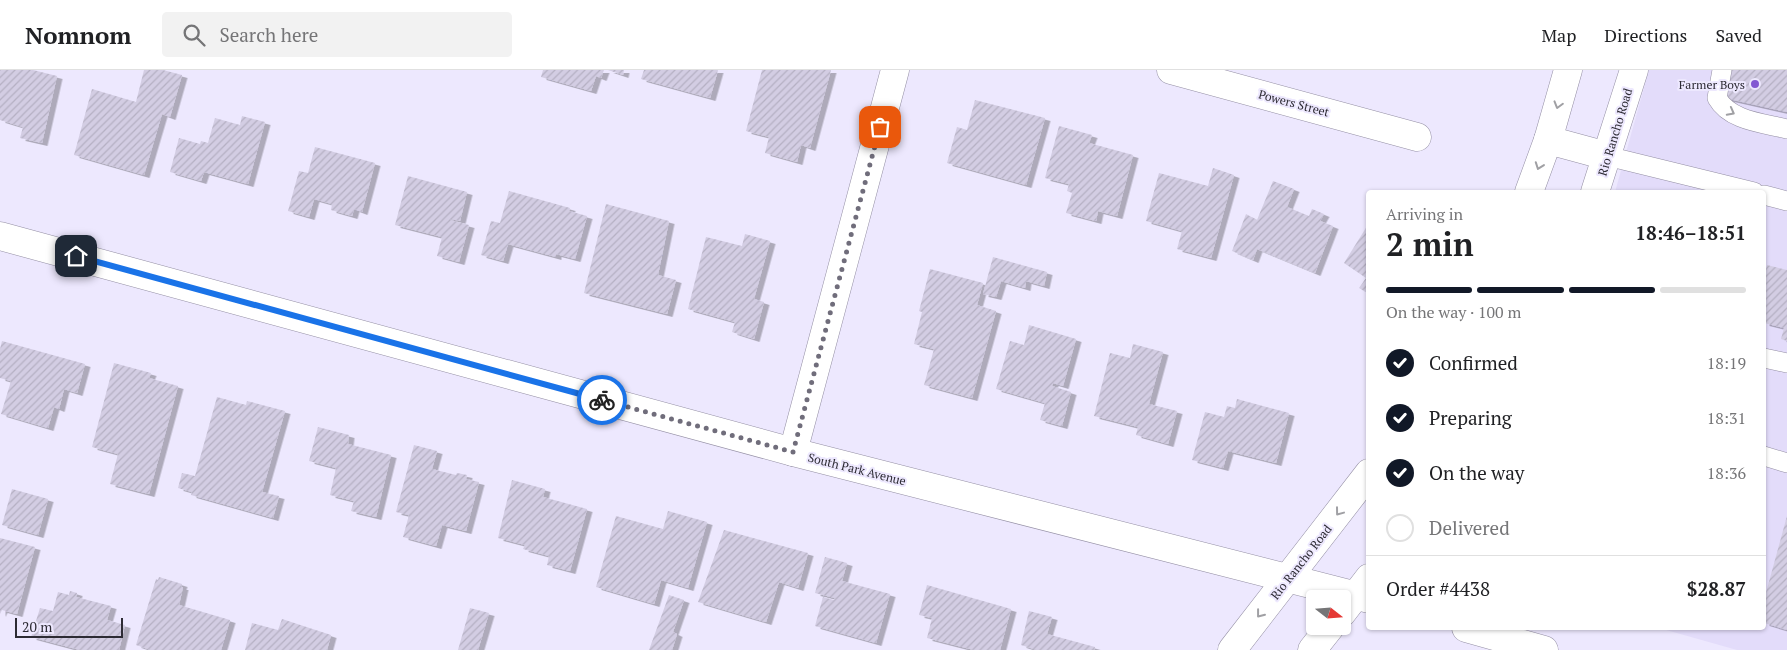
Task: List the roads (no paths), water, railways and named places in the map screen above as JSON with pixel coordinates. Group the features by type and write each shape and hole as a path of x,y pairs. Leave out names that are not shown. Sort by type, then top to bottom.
{"street":[{"path":"793,452 896,70"},
{"name":"Powers Street","path":"1171,70 1417,136"},
{"path":"1530,190 1548,140 1568,70"},
{"name":"Rio Rancho Road","path":"1596,190 1634,70"},
{"path":"1548,140 1607,156"},
{"name":"South Park Avenue","path":"0,236 793,452 1359,597"},
{"name":"Rio Rancho Road","path":"1232,650 1366,477"},
{"path":"1473,630 1544,650"},
{"path":"1312,650 1324,635"}],"lane":[{"path":"1722,70 1717,98 1722,108 1737,116 1787,129"},
{"path":"1607,156 1703,187 1734,190"},
{"path":"1766,196 1787,201"},
{"path":"1766,359 1787,364"},
{"path":"1766,457 1787,463"}],"place":[{"name":"Farmer Boys","path":"1755,84"}]}
